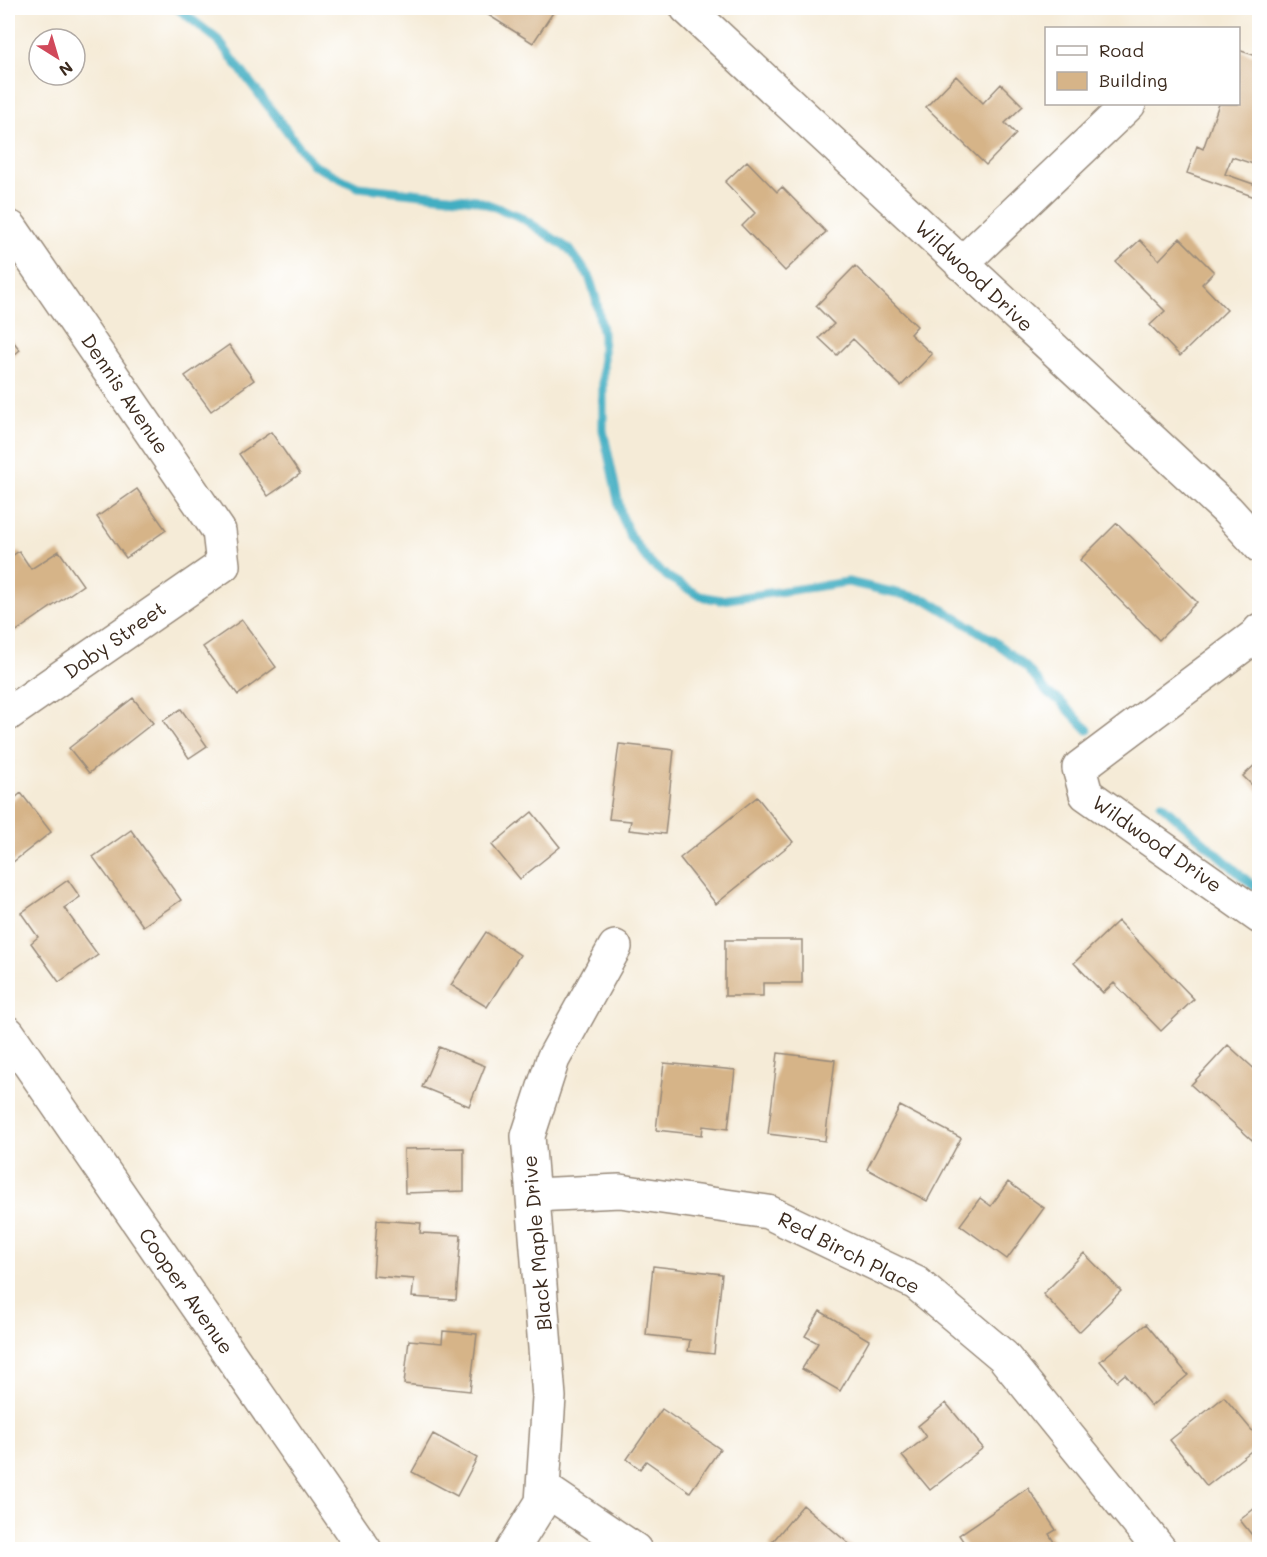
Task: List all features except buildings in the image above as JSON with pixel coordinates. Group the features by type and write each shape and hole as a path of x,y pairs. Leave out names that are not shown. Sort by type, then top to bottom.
{"street":[{"name":"Wildwood Drive","path":"687,8 1227,510 1260,546"},
{"path":"961,264 1128,105"},
{"name":"Dennis Avenue","path":"9,227 219,531 223,565"},
{"name":"Doby Street","path":"8,714 223,565"},
{"name":"Wildwood Drive","path":"1260,630 1256,636 1078,768 1086,794 1260,917"},
{"name":"Black Maple Drive","path":"512,1550 543,1502 549,1397 528,1136 553,1059 615,947"},
{"name":"Cooper Avenue","path":"8,1033 365,1550"},
{"name":"Red Birch Place","path":"533,1195 620,1191 768,1212 916,1283 1003,1356 1160,1550"},
{"path":"543,1488 635,1550"}],"waterway":[{"path":"177,8 218,40 313,165 358,187 476,200 519,216 569,249 589,276 596,299 603,336 603,430 621,514 630,536 650,563 700,596 721,600 848,582 927,600 991,639 1027,668 1048,694 1059,700 1088,730"},
{"path":"1161,804 1260,892"}]}
